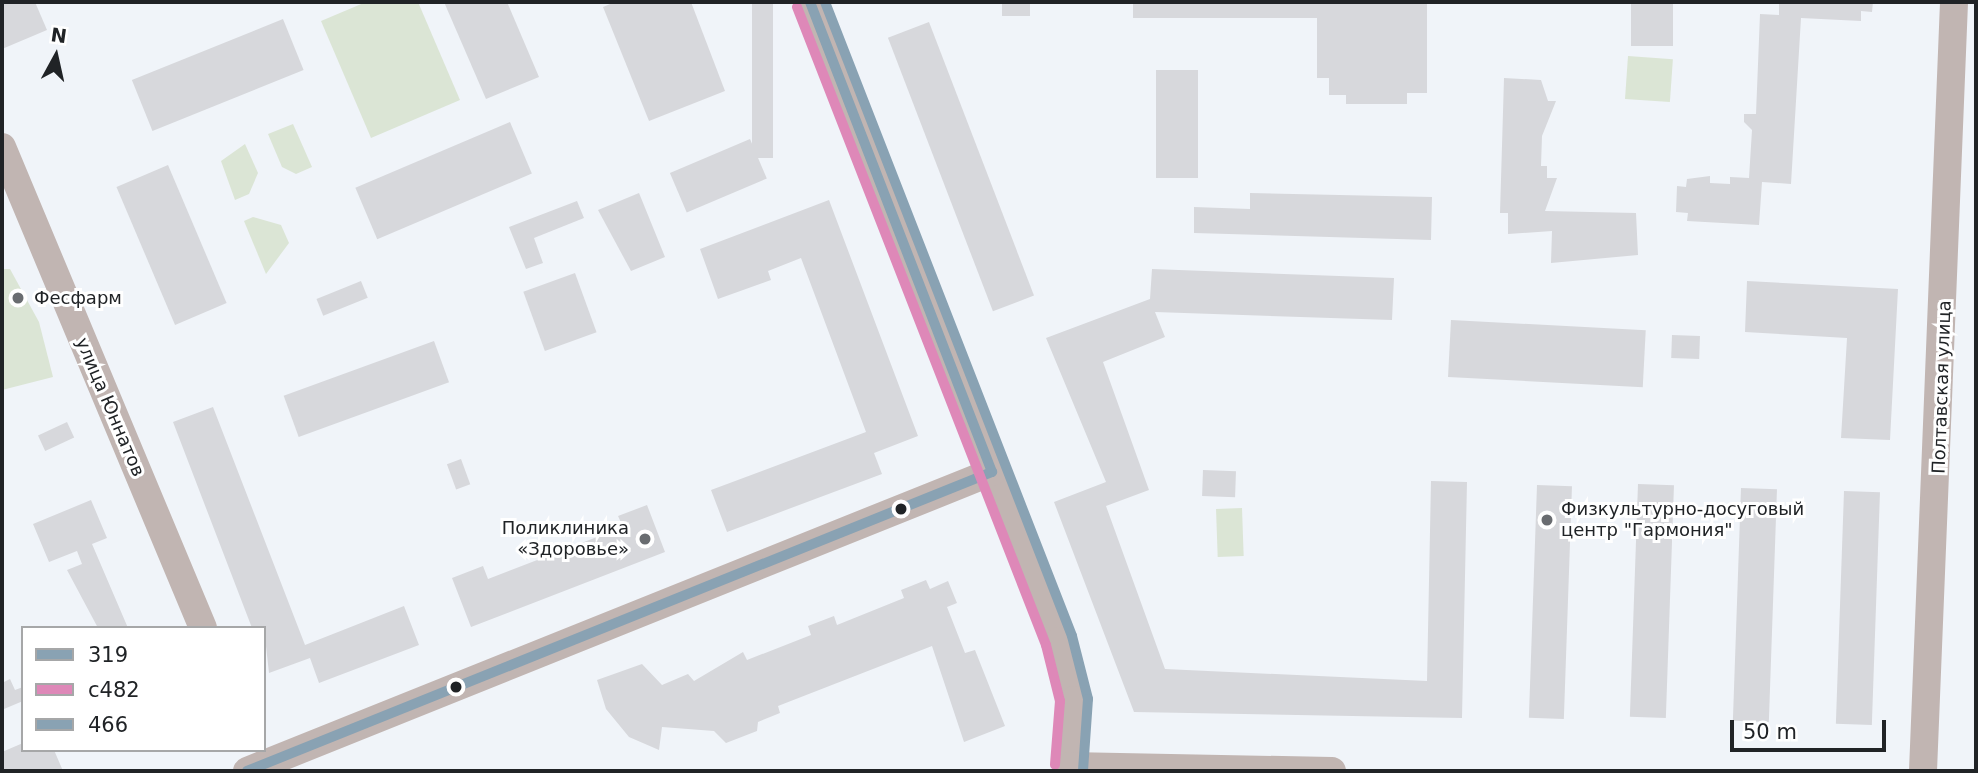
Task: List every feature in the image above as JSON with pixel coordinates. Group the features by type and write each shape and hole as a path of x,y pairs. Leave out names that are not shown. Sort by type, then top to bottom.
{"street":[{"path":"810,2 1069,670 1069,769 1332,771"},
{"name":"Полтавская улица","path":"1923,771 1954,2"},
{"name":"улица Юннатов","path":"2,147 202,626"},
{"path":"253,763 992,472"}],"green space":[{"path":"366,2 418,2 460,100 371,138 321,21"},
{"path":"1628,56 1673,59 1670,102 1625,99"},
{"path":"293,124 312,167 296,174 282,167 268,134"},
{"path":"245,144 258,173 249,194 235,200 221,161"},
{"path":"253,217 281,225 289,243 266,274 244,221"},
{"path":"2,269 10,269 39,322 53,377 2,390"},
{"path":"1242,508 1244,556 1218,557 1216,509"}],"building":[{"path":"2,2 35,2 47,30 2,49"},
{"path":"444,2 507,2 539,77 486,99"},
{"path":"615,2 691,2 725,91 649,121 603,7"},
{"path":"752,2 773,2 773,158 752,158"},
{"path":"1002,2 1030,2 1030,16 1002,16"},
{"path":"1133,2 1427,2 1427,93 1407,93 1407,104 1346,104 1346,95 1329,95 1329,78 1317,78 1317,18 1133,18"},
{"path":"1631,2 1673,2 1673,46 1631,46"},
{"path":"1779,2 1873,2 1872,12 1861,11 1861,21 1801,18 1791,184 1762,182 1759,225 1687,221 1688,213 1676,212 1677,186 1686,187 1687,179 1710,176 1710,183 1730,184 1730,177 1749,178 1752,130 1744,122 1744,114 1756,114 1760,14 1779,15"},
{"path":"283,19 304,70 152,131 132,80"},
{"path":"929,22 1034,296 993,311 888,38"},
{"path":"1156,70 1198,70 1198,178 1156,178"},
{"path":"1504,78 1541,80 1548,101 1556,101 1542,136 1541,166 1547,166 1547,178 1557,178 1545,211 1636,213 1638,255 1551,263 1552,231 1508,234 1508,213 1500,213"},
{"path":"510,122 532,174 377,239 355,188"},
{"path":"750,139 767,179 687,213 670,173"},
{"path":"168,165 227,303 175,325 116,187"},
{"path":"639,193 665,257 631,271 598,210"},
{"path":"1250,193 1432,197 1431,240 1194,233 1194,207 1250,209"},
{"path":"829,200 918,436 874,453 882,474 727,532 711,490 866,432 801,258 768,271 771,280 718,299 700,249"},
{"path":"577,201 584,218 534,238 543,263 526,269 509,227"},
{"path":"1152,269 1394,278 1392,320 1155,312 1165,337 1103,362 1149,490 1106,506 1165,669 1427,681 1431,481 1467,482 1462,718 1134,712 1054,502 1106,482 1046,338 1150,299"},
{"path":"575,273 597,332 545,351 523,292"},
{"path":"361,281 368,298 323,316 316,299"},
{"path":"1747,281 1898,289 1890,440 1841,438 1847,338 1745,332"},
{"path":"1451,320 1646,330 1643,387 1448,377"},
{"path":"1672,335 1700,336 1699,359 1671,358"},
{"path":"434,341 449,382 299,437 284,396"},
{"path":"213,407 305,645 404,606 419,645 319,683 310,658 269,673 266,626 251,626 173,422"},
{"path":"67,422 74,437 45,451 38,436"},
{"path":"461,459 470,484 456,490 447,464"},
{"path":"1203,470 1236,471 1235,497 1202,496"},
{"path":"1638,484 1674,485 1666,718 1630,717"},
{"path":"1537,485 1572,486 1564,719 1529,718"},
{"path":"1741,488 1777,489 1769,722 1733,721"},
{"path":"1844,491 1880,492 1872,725 1836,724"},
{"path":"91,500 107,538 92,544 127,626 97,626 67,570 82,564 77,551 49,562 33,524"},
{"path":"647,505 665,552 471,627 452,578 483,566 488,579 623,527 618,516"},
{"path":"926,580 930,589 948,581 957,603 947,607 965,653 975,650 1005,726 964,742 932,646 778,706 780,713 758,722 757,731 726,743 714,731 662,727 659,750 629,737 606,709 597,680 642,664 662,685 688,674 694,681 743,652 747,660 811,635 808,626 834,616 837,625 904,598 901,590"},
{"path":"10,679 15,690 21,688 21,702 4,709 2,683"},
{"path":"21,744 21,752 55,752 63,771 2,771 2,752"}],"transit line":[{"name":"319","path":"810,2 992,472"},
{"name":"466","path":"825,2 1072,636 1088,699 1083,771"},
{"name":"с482","path":"797,7 1046,645 1060,701 1055,765"},
{"name":"319","path":"247,771 992,472"}],"place":[{"name":"Фесфарм","path":"18,298"},
{"name":"Физкультурно-досуговый центр \"Гармония\"","path":"1547,520"},
{"name":"Поликлиника «Здоровье»","path":"645,539"}]}
